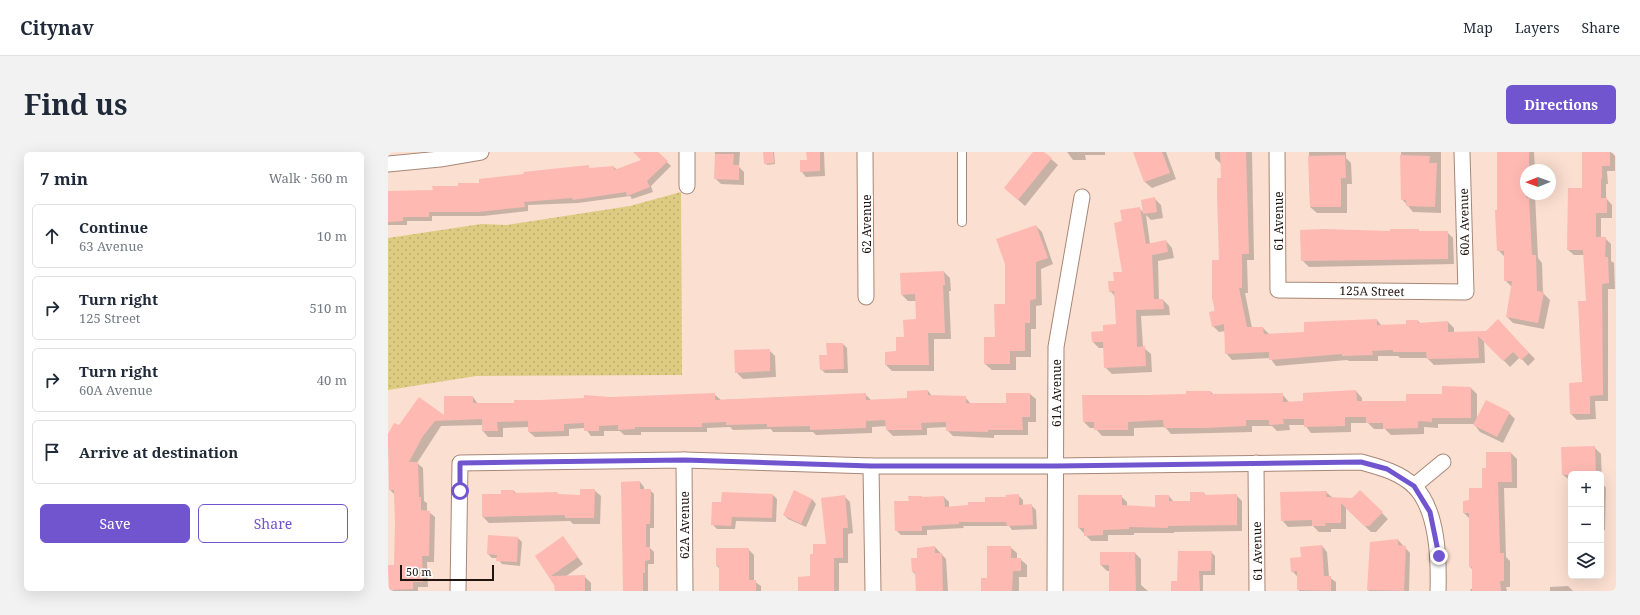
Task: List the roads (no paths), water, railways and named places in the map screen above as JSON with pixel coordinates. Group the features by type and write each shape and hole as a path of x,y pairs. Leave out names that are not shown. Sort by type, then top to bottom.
{"street":[{"path":"388,164 440,159 481,152"},
{"path":"687,152 687,186"},
{"name":"62 Avenue","path":"865,152 866,297"},
{"name":"61 Avenue","path":"1277,152 1278,290"},
{"name":"60A Avenue","path":"1462,152 1466,292"},
{"name":"61A Avenue","path":"1055,591 1056,347 1082,197"},
{"name":"125A Street","path":"1278,290 1466,292"},
{"path":"458,591 460,463 684,460 871,466 1056,466 1361,462 1387,469 1414,486 1430,512 1439,556 1438,591"},
{"name":"62A Avenue","path":"684,460 685,591"},
{"path":"1414,486 1443,462"},
{"name":"61 Avenue","path":"1256,463 1257,591"},
{"path":"871,466 873,591"}],"lane":[{"path":"962,152 962,222"}]}
